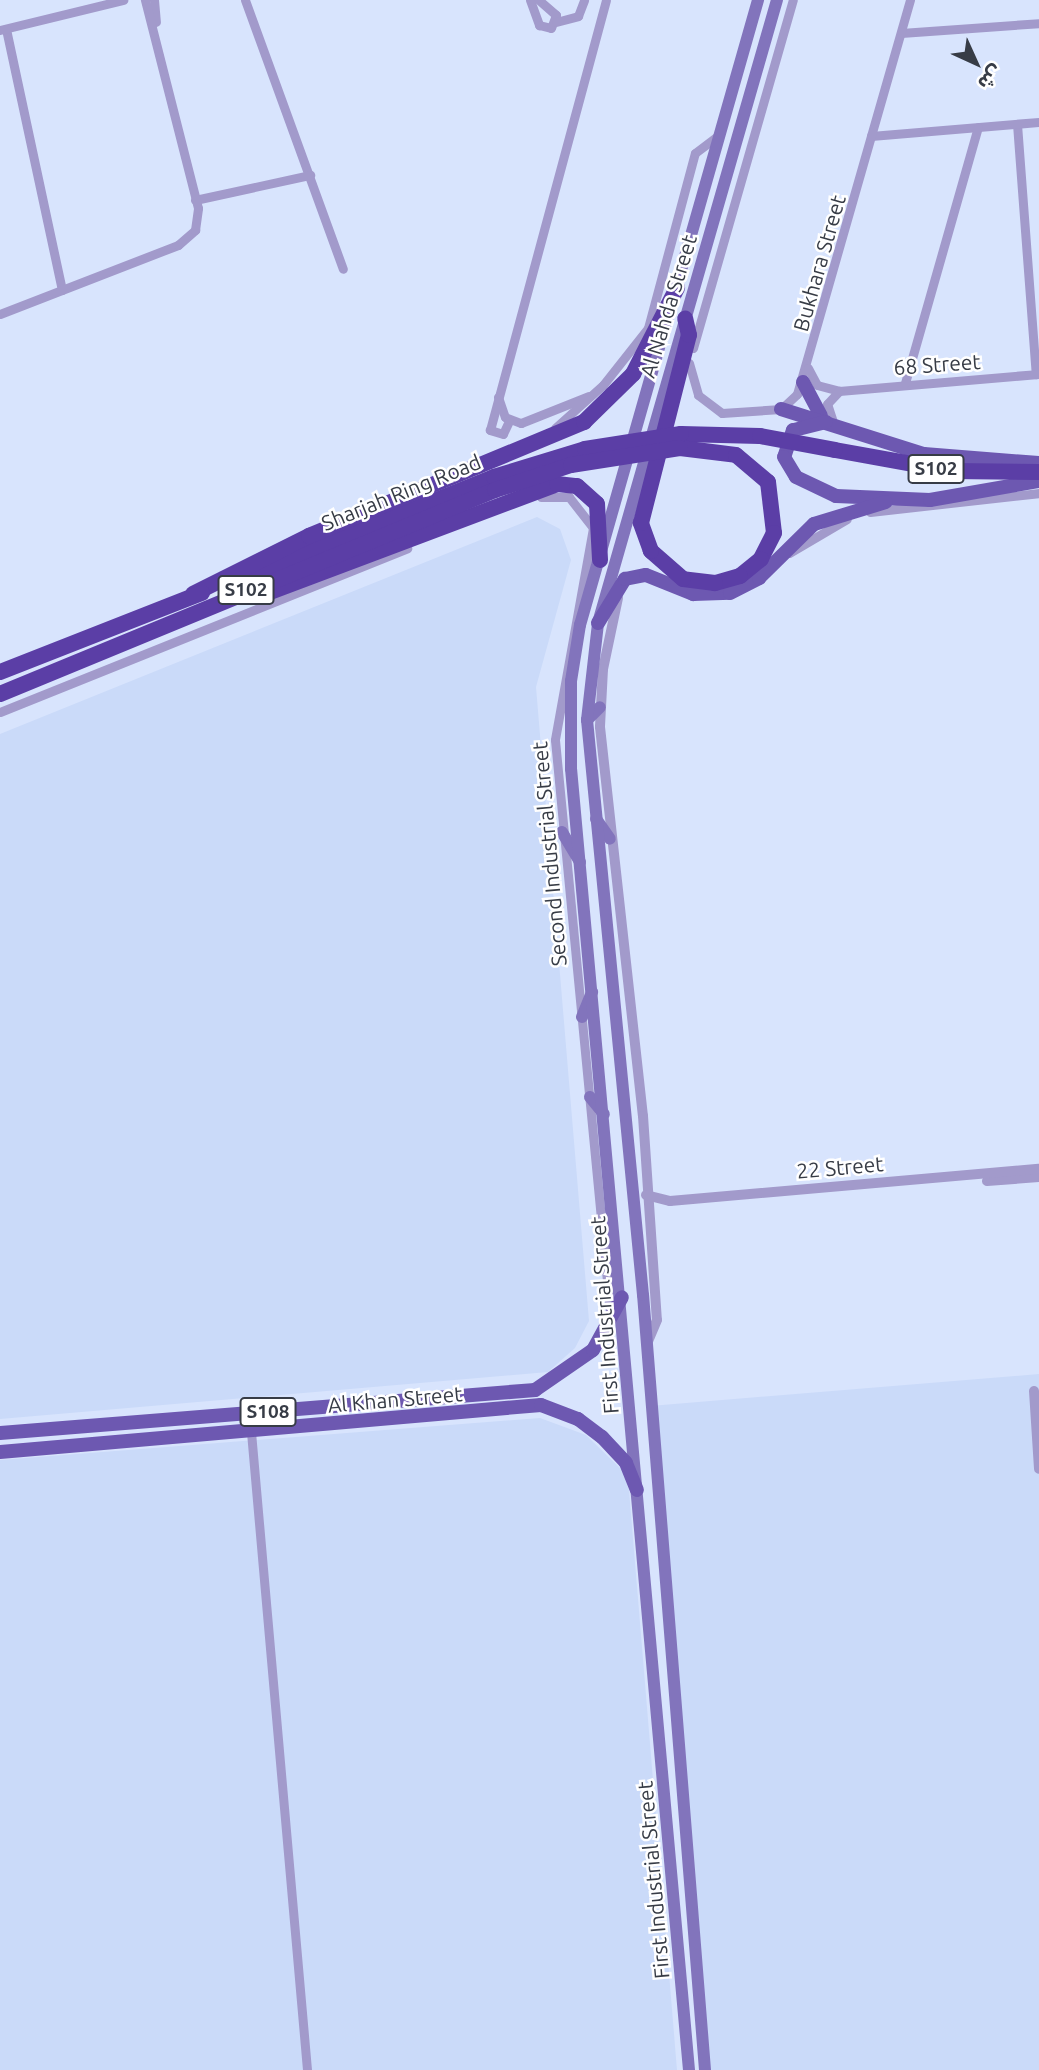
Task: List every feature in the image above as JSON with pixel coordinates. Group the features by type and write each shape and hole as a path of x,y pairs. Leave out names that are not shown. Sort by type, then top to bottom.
{"highway":[{"path":"193,594 309,536 567,432 614,397 640,362 677,288"},
{"path":"681,441 736,455 768,482 774,533 761,559 740,576 715,583 683,579 650,551 641,509 690,331 685,318"},
{"name":"Sharjah Ring Road","path":"0,672 193,594 494,483 681,441 758,440 833,454 933,479 1037,482"},
{"name":"Sharjah Ring Road","path":"0,694 158,629 494,483"},
{"path":"158,629 191,623 557,484 577,486 597,505 600,560"}],"main road":[{"name":"Al Nahda Street","path":"600,560 758,0"},
{"name":"Al Nahda Street","path":"598,623 777,0"},
{"path":"803,382 808,403 830,424"},
{"path":"781,409 924,454 1039,463"},
{"path":"830,424 807,422 788,436 783,450 790,469 826,493 886,502 952,498 1037,482"},
{"path":"598,623 624,581 646,575 686,593 716,595 748,585 814,524 886,502"},
{"name":"First Industrial Street","path":"600,560 574,654 572,769 622,1297 689,2070"},
{"name":"First Industrial Street","path":"598,623 587,720 594,817 637,1227 705,2070"},
{"path":"563,669 574,654"},
{"path":"587,720 600,707"},
{"path":"594,817 610,839"},
{"path":"562,832 582,866"},
{"path":"582,1017 593,988"},
{"path":"590,1097 604,1114"},
{"path":"637,1227 648,1215"},
{"path":"609,1327 622,1297"},
{"name":"Al Khan Street","path":"0,1433 535,1390 575,1367 609,1327"},
{"name":"Al Khan Street","path":"0,1452 541,1405 578,1419 602,1437 626,1463 637,1490"}],"street":[{"path":"62,290 3,29 123,0"},
{"path":"0,314 170,246 191,223 195,200 156,28 145,0"},
{"path":"154,0 156,28"},
{"path":"245,0 343,269"},
{"path":"530,0 541,27 556,20 575,18 583,4"},
{"path":"539,0 556,20"},
{"path":"498,392 509,421 503,434 490,430 498,392 606,0"},
{"path":"663,427 674,415 793,0"},
{"name":"Bukhara Street","path":"781,409 803,382 808,367 910,0"},
{"path":"901,33 1039,23"},
{"path":"871,136 1039,122"},
{"path":"1017,124 1037,374"},
{"path":"905,383 978,127"},
{"path":"501,459 559,426 593,394 648,328 695,153 720,134"},
{"path":"195,200 310,175"},
{"path":"689,363 693,386 713,410 781,409"},
{"path":"808,367 817,385 839,391 827,404 830,424"},
{"name":"68 Street","path":"839,391 905,383 1037,374"},
{"path":"509,421 528,422 593,394"},
{"path":"775,560 861,514 1037,482"},
{"name":"Second Industrial Street","path":"0,712 554,494 580,505 593,528 563,669 555,740 590,1097 609,1327"},
{"path":"624,581 607,641 600,707 610,839 639,1074 657,1320 647,1344"},
{"name":"22 Street","path":"646,1195 670,1201 1039,1169"},
{"name":"22 Street","path":"648,1215 666,1205 1039,1177"},
{"path":"1034,1391 1039,1469"},
{"path":"251,1432 307,2070"}],"shaded area":[{"path":"537,517 560,529 571,560 536,687 589,1321 575,1348 548,1372 0,1419 0,734"},
{"path":"1039,1374 1039,2070 710,2070 650,1406"},
{"path":"540,1418 586,1435 622,1470 629,1490 677,2070 0,2070 0,1460"}]}
